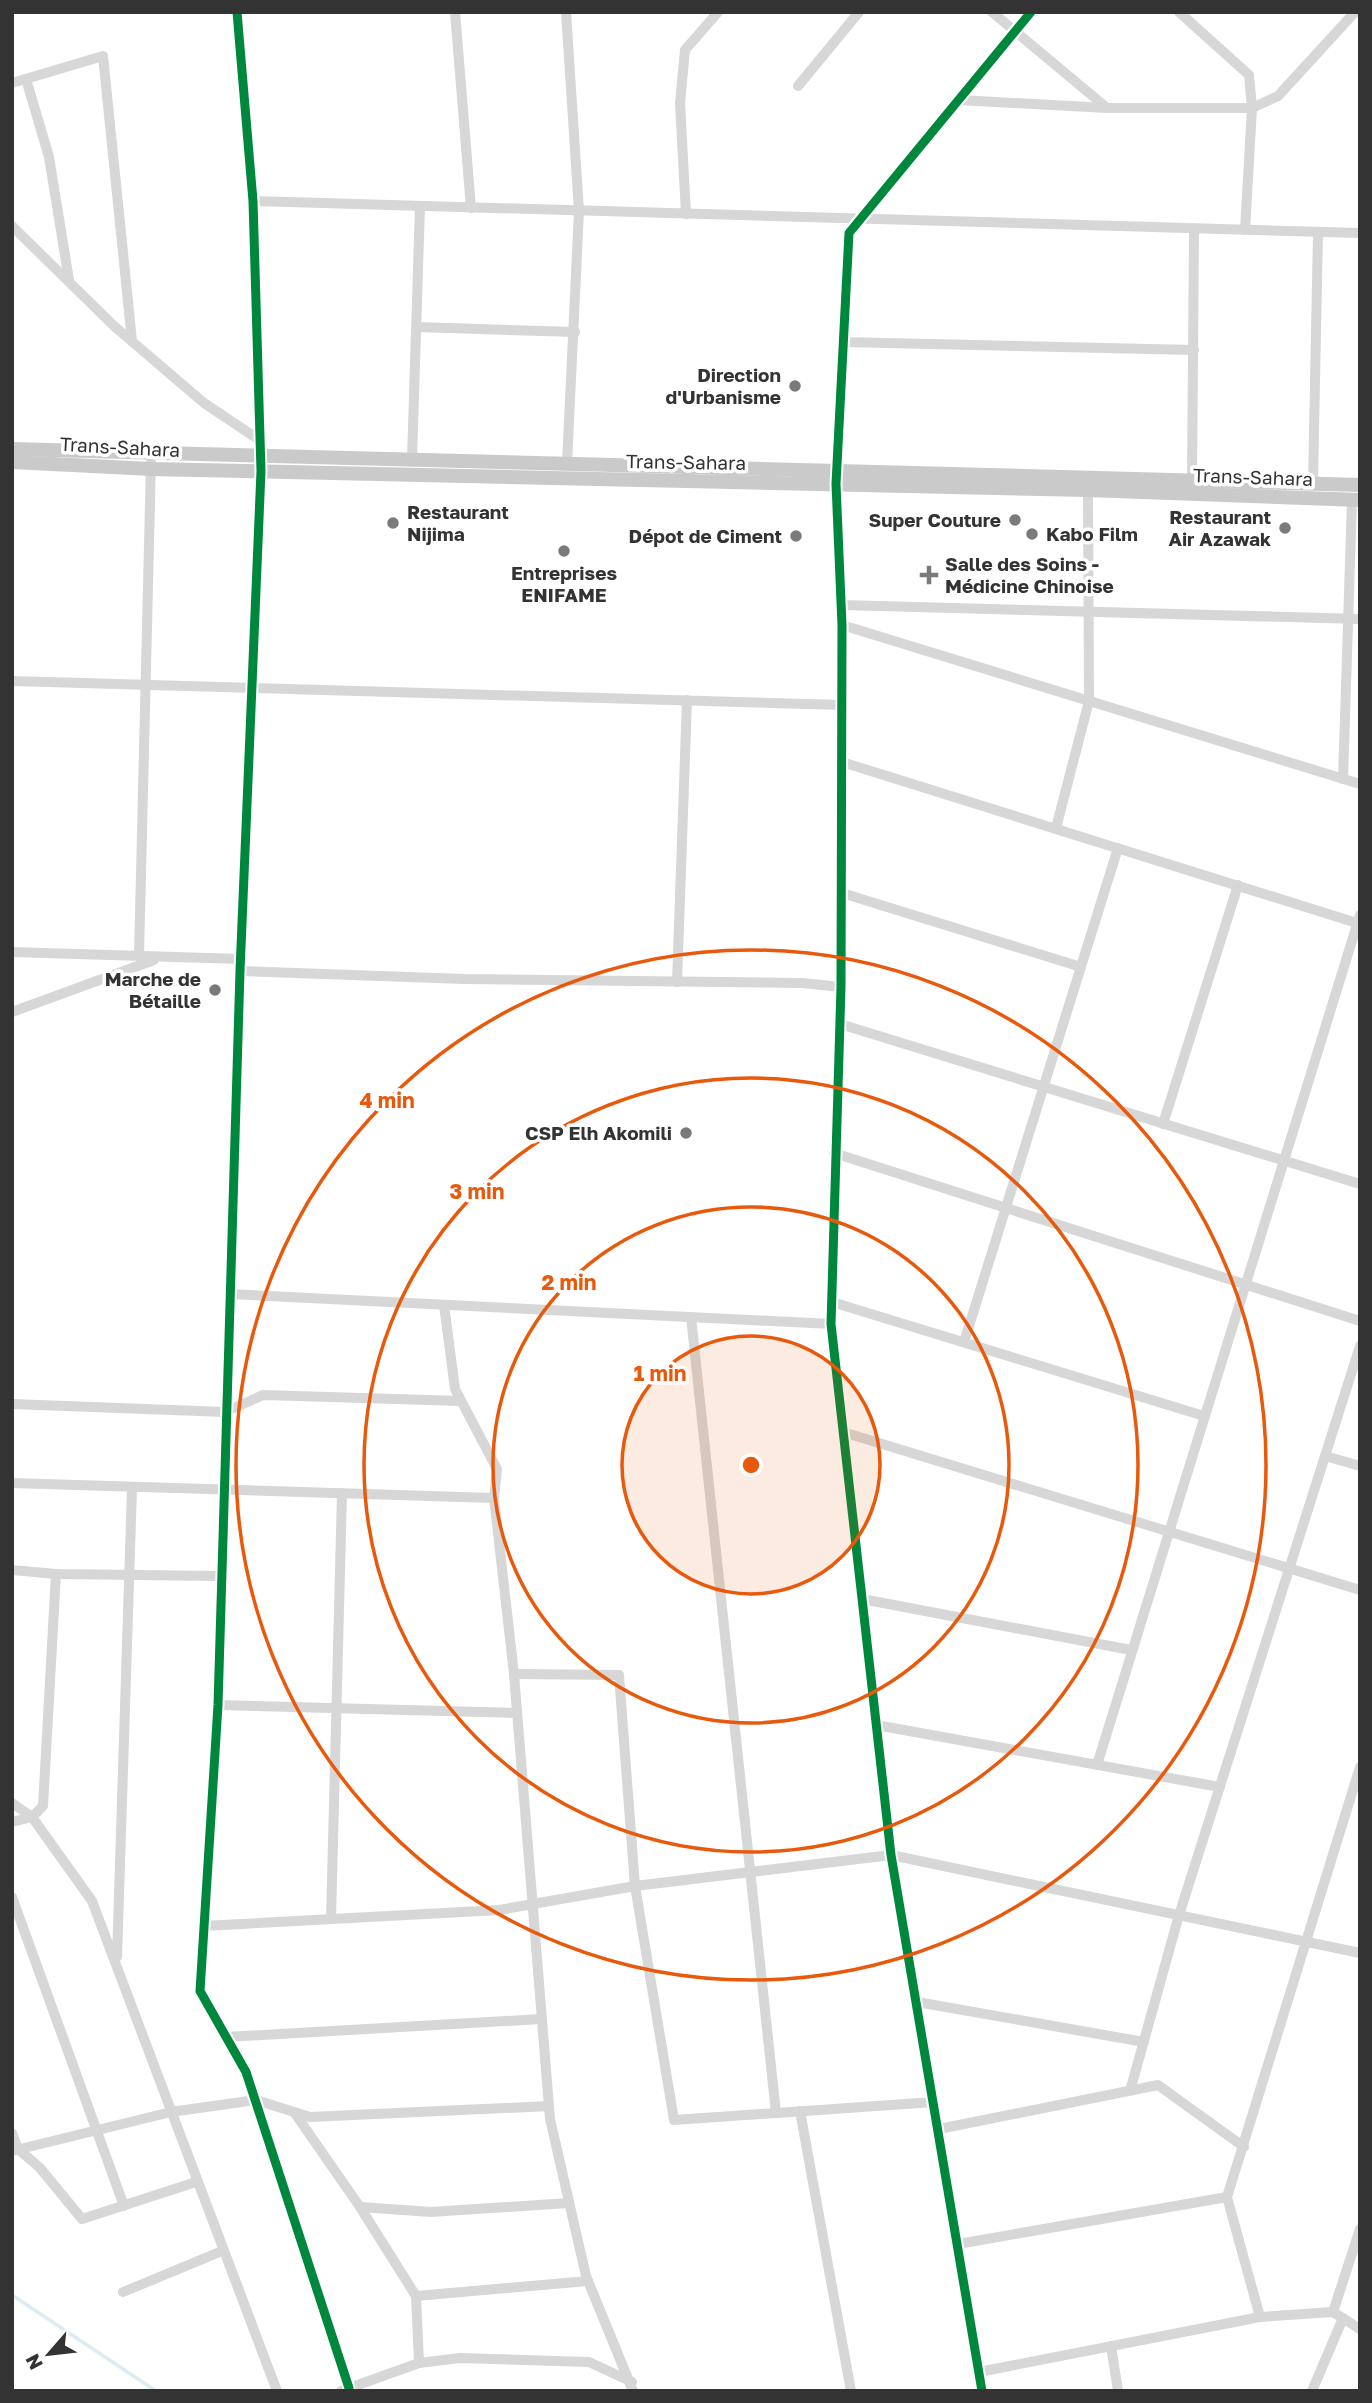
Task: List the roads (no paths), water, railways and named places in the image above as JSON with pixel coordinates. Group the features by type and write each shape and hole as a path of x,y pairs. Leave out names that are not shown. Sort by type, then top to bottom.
{"main road":[{"name":"Trans-Sahara","path":"14,451 30,462 1360,485"},
{"name":"Trans-Sahara","path":"14,451 151,462"},
{"name":"Trans-Sahara","path":"357,466 412,459 567,463 1088,490 1356,500"}],"street":[{"path":"237,12 253,201 260,464 225,1412 218,1705 200,1991 246,2072 345,2390 419,2363 460,2357 589,2362 632,2387"},
{"path":"455,12 471,208"},
{"path":"566,12 579,211 567,463"},
{"path":"686,214 680,103 685,50 718,12"},
{"path":"798,86 859,12"},
{"path":"992,12 1107,108"},
{"path":"982,2391 891,1856 831,1324 842,893 842,625 837,477 849,233 1031,12"},
{"path":"1179,12 1249,75 1252,108 1245,230"},
{"path":"959,100 1107,108 1252,108 1278,96 1355,12"},
{"path":"12,83 103,56 132,341"},
{"path":"26,79 49,157 69,280"},
{"path":"253,201 1360,233"},
{"path":"412,459 421,206"},
{"path":"12,227 132,341 204,403 258,439"},
{"path":"1192,480 1194,229"},
{"path":"1313,483 1318,232"},
{"path":"417,327 575,332"},
{"path":"842,342 1194,350"},
{"path":"139,956 151,462"},
{"path":"1056,828 1089,701 1088,490"},
{"path":"1343,779 1347,618 1356,500"},
{"path":"841,605 1360,619"},
{"path":"842,625 1360,784"},
{"path":"12,681 842,705"},
{"path":"677,982 687,701"},
{"path":"842,762 1238,886 1359,920 1097,1765"},
{"path":"964,1342 1118,848"},
{"path":"1163,1124 1238,886"},
{"path":"842,893 1081,967"},
{"path":"12,952 162,956 241,965 464,979 841,986"},
{"path":"12,1012 162,956"},
{"path":"840,1024 1360,1184"},
{"path":"834,1153 1360,1321"},
{"path":"229,1294 831,1324"},
{"path":"832,1302 1204,1416"},
{"path":"444,1305 455,1389 497,1469 494,1498 514,1674 548,2106 588,2281 632,2387"},
{"path":"691,1317 776,2113"},
{"path":"1130,2091 1179,1915 1360,1346"},
{"path":"12,1404 225,1412 263,1395 461,1401"},
{"path":"844,1432 1360,1590"},
{"path":"1325,1456 1360,1466"},
{"path":"12,1483 494,1498"},
{"path":"117,1962 132,1488"},
{"path":"331,1919 342,1493"},
{"path":"12,1570 56,1574 221,1576"},
{"path":"12,1822 32,1817 43,1806 56,1574"},
{"path":"862,1599 1131,1650"},
{"path":"514,1674 619,1675 635,1886 674,2120 934,2102"},
{"path":"218,1705 517,1713"},
{"path":"876,1725 1220,1787"},
{"path":"1260,2317 1227,2197 1360,1767"},
{"path":"12,1803 32,1817 92,1901 277,2391"},
{"path":"204,1926 499,1910 635,1886 891,1856 1360,1953"},
{"path":"12,1897 124,2206"},
{"path":"917,2002 1144,2042"},
{"path":"226,2037 541,2019"},
{"path":"939,2129 1158,2085 1244,2147"},
{"path":"15,2150 171,2112 256,2100 310,2117 548,2106"},
{"path":"800,2111 851,2391"},
{"path":"294,2112 360,2207 416,2296 419,2363"},
{"path":"12,2133 15,2150 40,2168 82,2219 196,2182"},
{"path":"958,2244 1227,2197"},
{"path":"360,2207 431,2212 569,2203"},
{"path":"1312,2391 1338,2315 1360,2229"},
{"path":"123,2292 222,2251"},
{"path":"416,2296 588,2281"},
{"path":"979,2372 1260,2317 1338,2315 1360,2329"},
{"path":"1111,2346 1118,2391"}],"waterway":[{"path":"12,2295 156,2391"}],"place":[{"name":"Direction d'Urbanisme","path":"795,386"},
{"name":"Super Couture","path":"1015,520"},
{"name":"Restaurant Nijima","path":"393,523"},
{"name":"Restaurant Air Azawak","path":"1285,528"},
{"name":"Kabo Film","path":"1032,534"},
{"name":"Dépot de Ciment","path":"796,536"},
{"name":"Entreprises ENIFAME","path":"564,551"},
{"name":"Salle des Soins - Médicine Chinoise","path":"929,575"},
{"name":"Marche de Bétaille","path":"215,990"},
{"name":"CSP Elh Akomili","path":"686,1133"}]}
